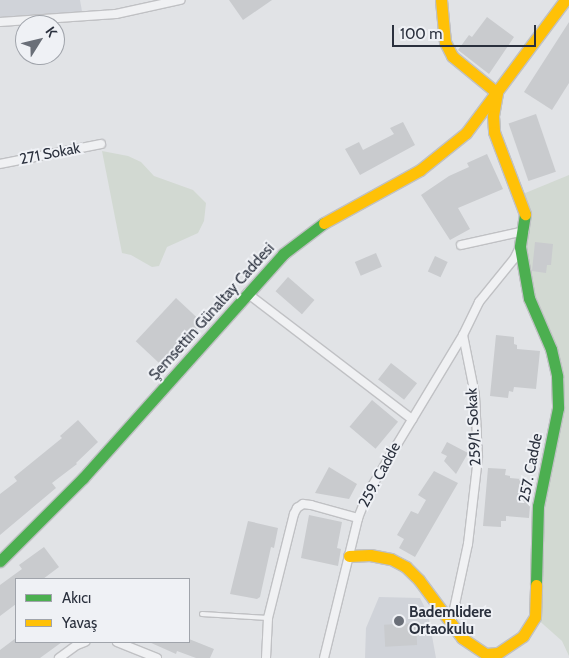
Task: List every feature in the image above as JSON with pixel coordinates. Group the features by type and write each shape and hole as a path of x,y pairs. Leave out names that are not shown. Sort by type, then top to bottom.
{"street":[{"path":"0,22 116,14 180,0"},
{"path":"441,0 443,32 452,56 497,93"},
{"name":"Şemsettin Günaltay Caddesi","path":"0,561 83,478 283,254 334,216 420,170 450,148 466,132 497,93 555,10 565,0"},
{"name":"257. Cadde","path":"349,556 370,555 391,559 406,567 419,580 462,638 474,648 486,654 498,653 523,636 535,617 538,506 558,408 556,376 551,349 529,298 520,246 524,231 525,215 494,132 493,116 497,93"},
{"name":"271 Sokak","path":"0,164 101,144"},
{"path":"461,245 524,231"},
{"path":"463,335 479,302 514,259 520,246"},
{"path":"247,293 412,419"},
{"name":"259. Cadde","path":"324,658 358,518 369,492 463,335"},
{"name":"259/1. Sokak","path":"451,623 468,544 478,457 475,395 463,335"},
{"path":"266,658 268,618 297,508 303,504 310,505 358,518"},
{"path":"59,658 82,643"},
{"path":"120,643 157,658"}],"lane":[{"path":"202,614 268,618"}],"shaded area":[{"path":"0,0 80,0 83,17 65,18 65,15 15,15 15,21 0,22"},
{"path":"102,151 128,156 141,162 154,176 193,190 206,203 204,221 198,233 167,247 159,266 152,267 131,255 122,253"},
{"path":"569,175 569,656 562,641 535,617 536,541 552,435 557,376 529,298 524,231 518,196"},
{"name":"Bademlidere Ortaokulu","path":"379,597 420,598 428,614 436,658 365,658 366,628"}],"building":[{"path":"229,0 272,0 243,20"},
{"path":"487,17 514,37 489,74 458,50 469,35 472,37"},
{"path":"569,22 569,83 552,110 524,92"},
{"path":"536,114 556,172 528,181 509,123"},
{"path":"403,122 415,145 360,175 345,149 359,142 363,150 394,134 390,128"},
{"path":"487,154 503,189 458,208 470,229 450,240 421,195 449,176 469,167 467,163"},
{"path":"535,242 553,244 551,265 547,265 546,273 532,271"},
{"path":"376,253 382,267 361,276 355,262"},
{"path":"435,256 448,262 441,277 428,271"},
{"path":"288,277 314,300 302,314 276,291"},
{"path":"176,298 203,323 163,366 136,341"},
{"path":"496,335 514,337 514,344 517,345 517,349 540,351 536,389 514,387 513,392 509,391 508,398 490,396"},
{"path":"391,363 417,383 404,400 378,380"},
{"path":"372,400 398,422 376,449 350,427"},
{"path":"78,420 98,442 77,464 52,483 56,488 0,535 0,494 17,481 14,477 62,438 60,436"},
{"path":"447,442 468,453 456,474 444,461 447,456 441,453"},
{"path":"329,467 357,484 349,499 315,493"},
{"path":"488,468 506,469 505,475 510,476 510,478 532,480 529,518 506,516 506,521 501,521 501,527 483,526"},
{"path":"434,471 458,483 415,557 399,548 404,539 397,535 411,511 418,514 426,500 418,495"},
{"path":"309,515 342,522 337,548 341,549 338,566 301,558"},
{"path":"248,521 278,528 274,548 271,547 260,597 257,599 230,594"},
{"path":"44,547 59,567 44,578 15,578 15,605 0,616 0,585 22,569 19,565"},
{"path":"416,623 417,645 385,647 384,625"},
{"path":"15,639 15,643 61,643 40,658 0,658 0,650"},
{"path":"190,639 214,649 210,658 196,658 177,651 176,654 151,643 190,643"}],"traffic: fast":[{"path":"525,214 520,247 529,298 551,349 557,376 558,408 538,506 536,585"},
{"path":"0,561 83,478 283,254 324,223"}],"traffic: slow":[{"path":"441,0 445,42 452,56 497,93 493,116 494,132 525,214"},
{"path":"324,223 420,170 466,133 565,0"},
{"path":"349,556 370,555 391,559 406,567 419,580 462,638 486,654 498,653 523,636 535,617 536,585"}],"place":[{"name":"Bademlidere Ortaokulu","path":"399,621"}]}
